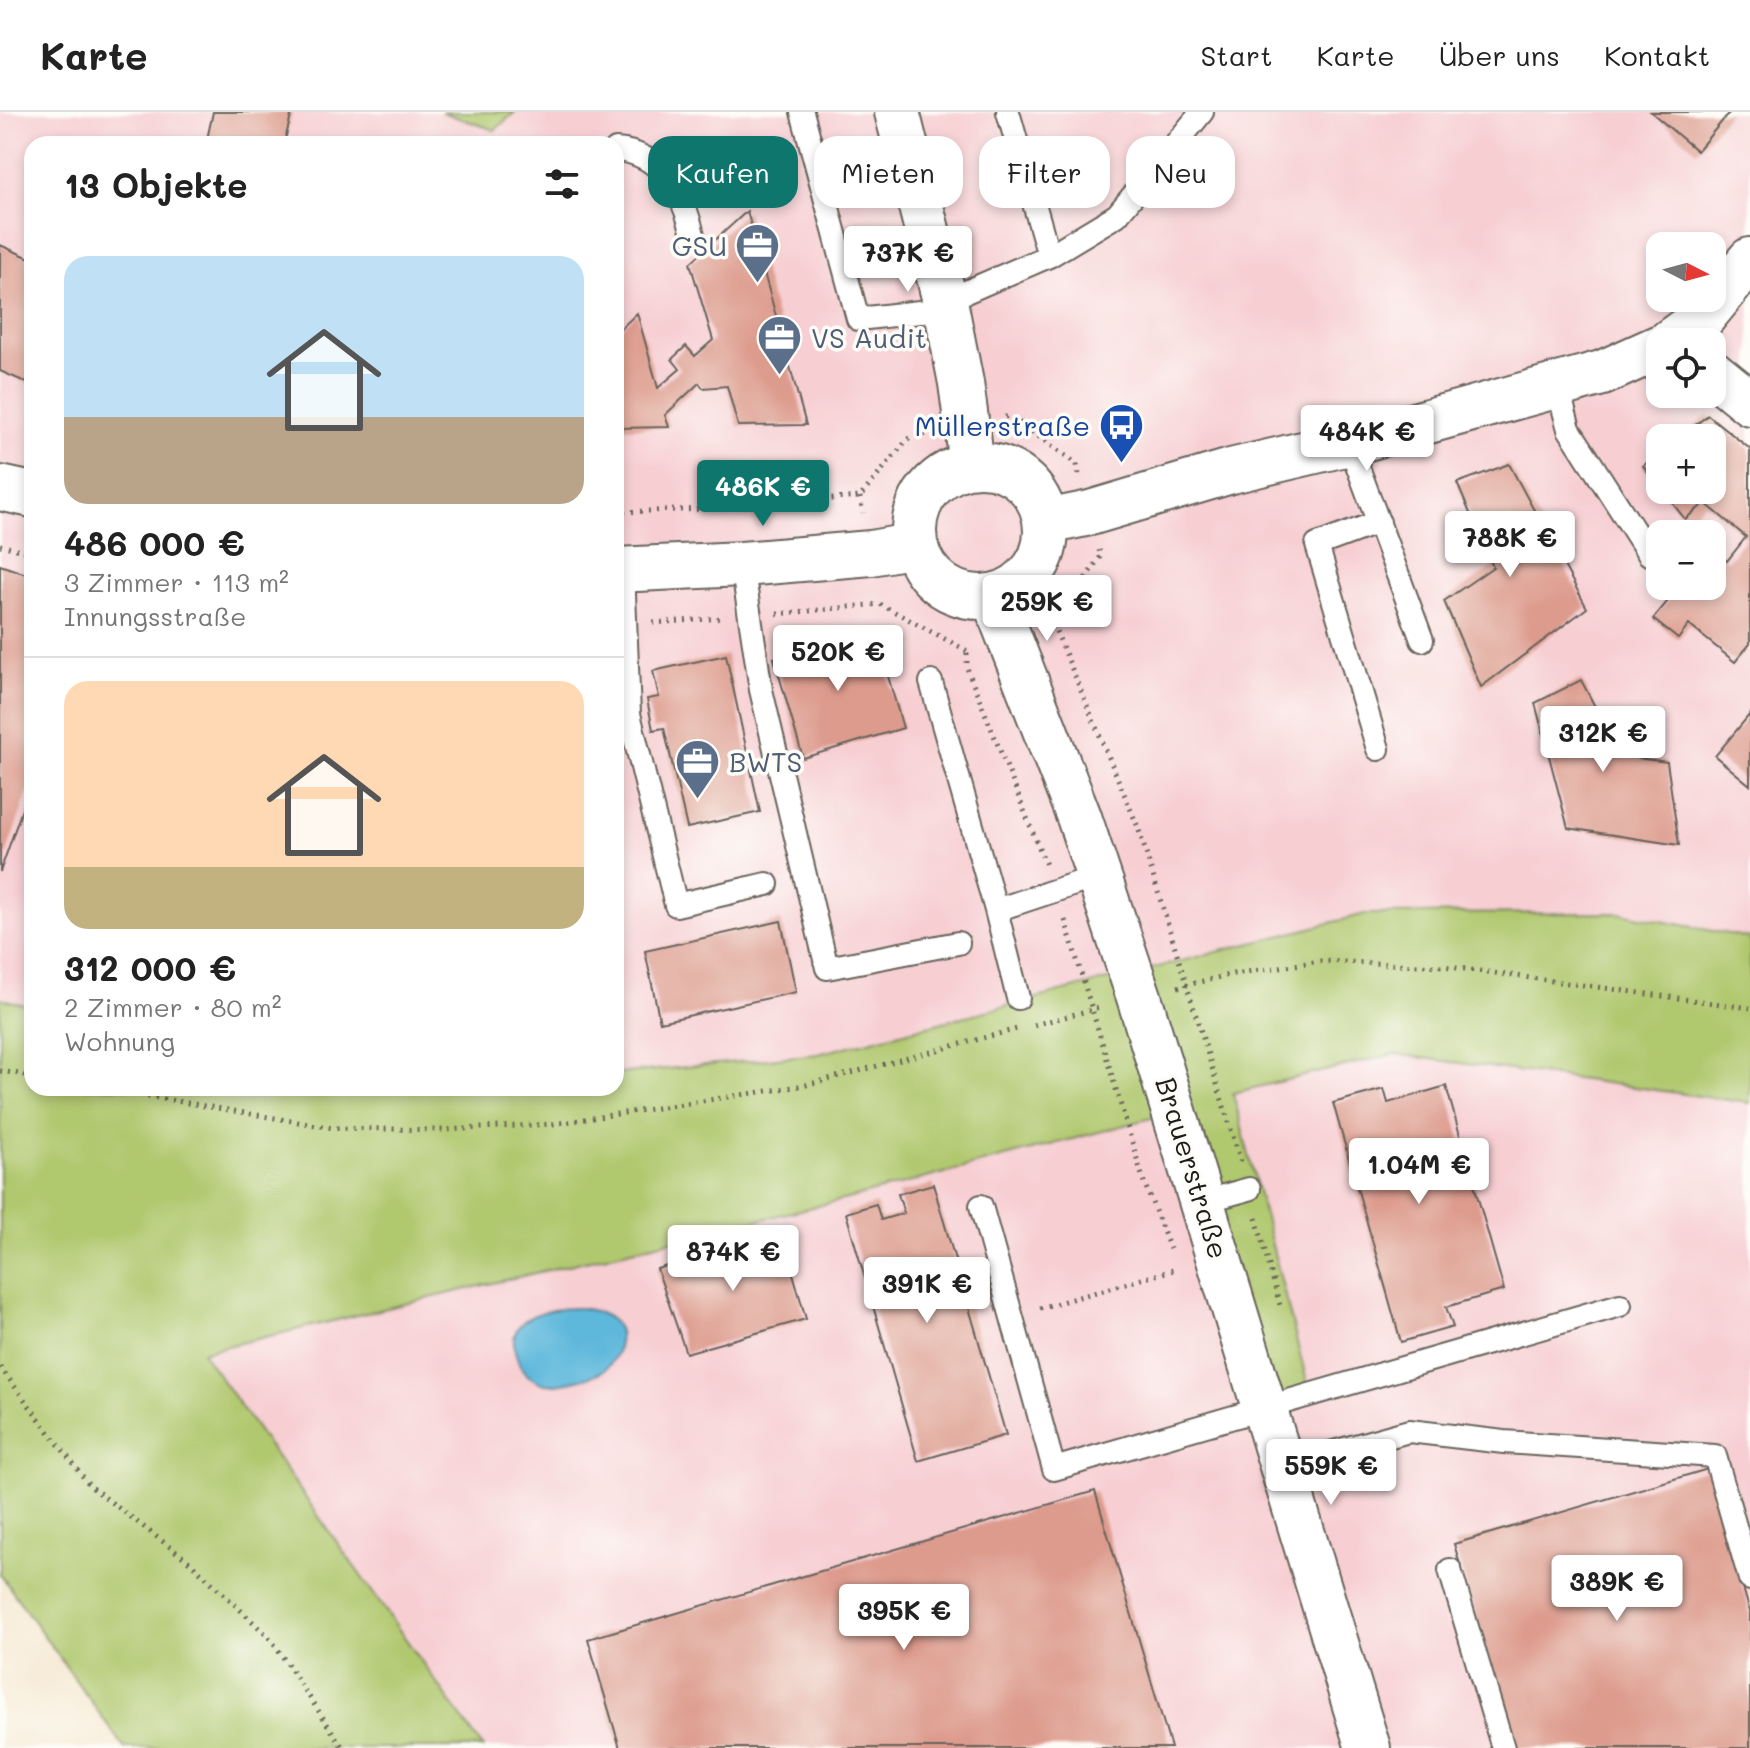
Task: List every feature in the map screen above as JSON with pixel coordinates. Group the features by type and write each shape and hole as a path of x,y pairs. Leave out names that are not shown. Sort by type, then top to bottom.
{"street":[{"path":"897,112 946,305 972,464"},
{"path":"1689,328 1703,317 1750,260"},
{"path":"1047,522 1090,513 1231,471 1349,443 1602,373 1646,354"},
{"path":"1726,383 1750,403"},
{"path":"972,464 998,466 1021,477 1038,497 1047,522 1045,547 1035,569 1016,587 993,596 967,597 943,587 925,568 915,545 914,517 925,492 946,473 972,464"},
{"path":"0,488 24,493"},
{"path":"624,570 742,564 871,553 915,545"},
{"name":"Brauerstraße","path":"993,596 1079,817 1139,997 1368,1748"}],"lane":[{"path":"802,112 858,319 946,305 1049,256 1117,215 1202,112"},
{"path":"1008,112 1049,256"},
{"path":"624,150 652,162 674,183 687,210 693,235"},
{"path":"1557,385 1569,429 1646,549"},
{"path":"1349,443 1422,640"},
{"path":"1378,749 1317,545 1379,522"},
{"path":"742,564 761,690 827,968 958,943"},
{"path":"624,642 629,714 676,905 767,884"},
{"path":"931,682 1018,998"},
{"path":"996,910 1099,876"},
{"path":"1202,1202 1249,1189"},
{"path":"981,1206 1054,1469 1620,1305"},
{"path":"1283,1466 1328,1451 1409,1431 1504,1442 1715,1456 1750,1579"},
{"path":"1450,1570 1503,1748"}],"path":[{"path":"995,419 1010,416 1077,464 1081,479"},
{"path":"624,512 708,509 860,497 908,439 928,434"},
{"path":"860,497 863,513"},
{"path":"1040,628 1053,624 1101,556 1097,539"},
{"path":"0,545 24,551"},
{"path":"880,604 967,653 980,649"},
{"path":"967,653 967,668 1056,890 1144,1182 1172,1254"},
{"path":"1169,990 1233,974 1321,961 1443,966 1750,1008"},
{"path":"147,1096 333,1128 445,1130 553,1124 806,1085 1109,1005"},
{"path":"0,1071 24,1075"},
{"path":"1012,1316 1177,1269 1182,1284"},
{"path":"0,1367 90,1486 191,1563 271,1639 343,1748"}],"shaded area":[{"path":"0,112 441,112 495,130 515,112 1750,112 1750,938 1620,913 1057,995 818,1054 624,1073 624,136 24,136 24,1005 0,998"},
{"path":"1394,1054 1750,1103 1750,1748 483,1748 202,1353 851,1198 1175,1112 1311,1397 1232,1093"}],"green space":[{"path":"441,112 515,112 495,130"},
{"path":"1620,913 1750,938 1750,1103 1394,1054 1233,1093 1311,1397 1266,1409 1174,1112 851,1198 202,1352 483,1748 124,1748 0,1574 0,998 24,1005 24,1096 624,1096 624,1073 818,1054 1365,914"}],"water":[{"path":"583,1308 606,1316 616,1325 619,1345 610,1364 594,1375 558,1384 545,1384 527,1374 517,1358 514,1341 524,1321 546,1311"}],"building":[{"path":"213,112 292,112 286,136 208,136"},
{"path":"1651,112 1730,112 1697,151"},
{"path":"747,211 806,425 738,426 727,386 703,388 699,383 665,415 669,427 624,428 624,325 637,313 658,388 680,369 672,359 686,346 695,356 713,340 690,263"},
{"path":"0,245 24,256 24,382 0,371"},
{"path":"1708,415 1719,424 1697,424"},
{"path":"1726,430 1750,449 1750,644 1735,662 1689,625 1678,639 1653,619 1669,600 1726,600 1726,560 1746,537 1706,504 1726,504"},
{"path":"1509,464 1587,608 1481,687 1444,601 1493,567 1457,483"},
{"path":"1673,504 1704,504 1685,519"},
{"path":"0,565 24,573 24,804 0,872"},
{"path":"874,628 903,728 803,758 774,658"},
{"path":"726,655 760,812 687,828 664,728 653,730 647,699 659,697 653,671"},
{"path":"1581,680 1621,756 1667,762 1679,845 1568,828 1535,703"},
{"path":"1750,714 1750,785 1715,756"},
{"path":"781,921 796,992 660,1022 645,951"},
{"path":"1446,1086 1504,1290 1446,1307 1453,1327 1401,1342 1333,1103 1384,1089 1388,1103"},
{"path":"933,1184 1006,1435 918,1461 846,1213 876,1204 881,1220 904,1213 898,1194"},
{"path":"781,1231 806,1319 686,1353 657,1269"},
{"path":"1708,1469 1750,1612 1750,1748 1514,1748 1454,1544"},
{"path":"1095,1491 1171,1748 620,1748 588,1639"}],"place":[{"name":"GSU","path":"758,285"},
{"name":"VS Audit","path":"780,377"},
{"name":"Müllerstraße","path":"1121,465"},
{"name":"BWTS","path":"698,801"}]}
